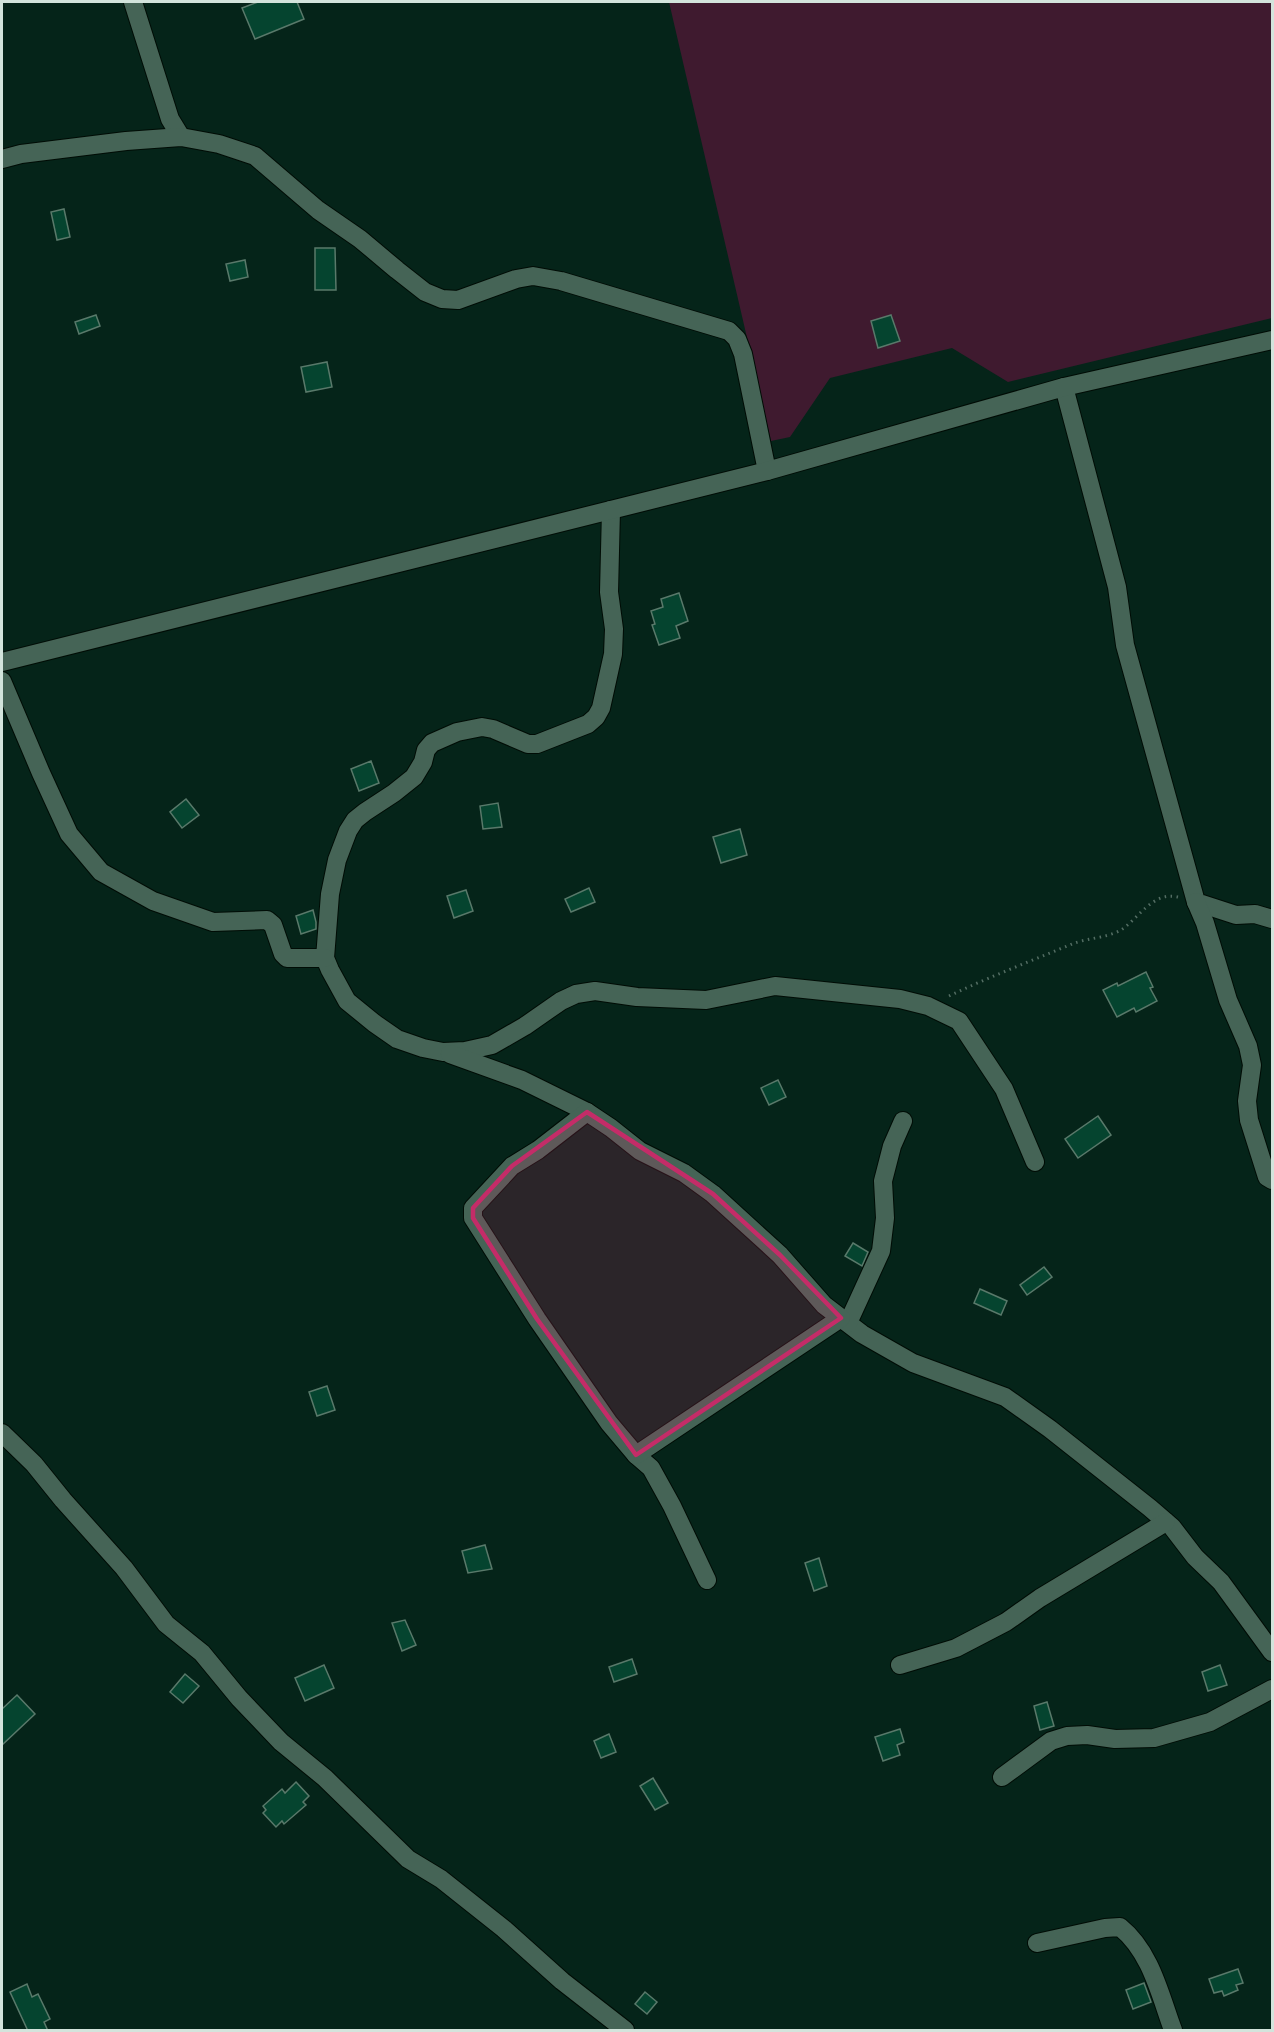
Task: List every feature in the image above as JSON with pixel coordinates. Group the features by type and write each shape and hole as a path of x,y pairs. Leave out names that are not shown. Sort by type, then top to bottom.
{"street":[{"path":"133,2 170,119 181,137"},
{"path":"2,159 21,154 126,141 181,137 219,144 255,156 318,210 360,239 425,292 442,299 458,300 516,279 534,276 561,281 729,331 737,339 743,354 767,471"},
{"path":"2,662 767,471 1064,387 1272,340"},
{"path":"1064,387 1118,587 1125,645 1196,902 1228,1000 1248,1046 1252,1065 1246,1101 1249,1120 1267,1178 1272,1180"},
{"path":"611,510 609,592 613,614 613,654 601,708 588,724 537,744 528,744 493,729 482,727 457,732 432,743 426,750 423,762 414,777 394,794 355,820 348,831 337,860 330,894 326,958 347,1001 397,1039 506,1074 587,1112 640,1151 684,1173 712,1194 780,1255 824,1305 845,1321 913,1363 1005,1397 1050,1429 1166,1522 1195,1557 1221,1582 1272,1653"},
{"path":"2,681 69,834 101,873 153,900 213,922 267,920 273,925 287,958 326,958"},
{"path":"1196,902 1236,915 1255,914 1272,919"},
{"path":"443,1052 465,1051 492,1045 561,1001 576,994 596,991 637,997 706,1000 775,986 900,999 928,1006 959,1021 1004,1089 1035,1162"},
{"path":"505,1038 498,1055 500,1065 506,1074"},
{"path":"587,1112 538,1150 512,1166 473,1208 472,1218 537,1319 609,1423 636,1455 651,1468 707,1580"},
{"path":"636,1455 845,1321 881,1251 885,1218 883,1181 892,1146 903,1121"},
{"path":"2,1433 34,1464 70,1509 124,1568 166,1624 202,1653 239,1698 281,1742 326,1778 408,1859 441,1879 504,1929 562,1982 625,2031"},
{"path":"900,1665 956,1648 1006,1622 1040,1598 1166,1522"},
{"path":"1002,1777 1051,1741 1066,1736 1087,1735 1115,1739 1154,1738 1210,1722 1272,1689"},
{"path":"1037,1943 1105,1928 1120,1927 1132,1937 1149,1966 1173,2031"}],"path":[{"path":"928,1006 997,973 1045,957 1074,944 1119,931 1151,903 1169,895 1196,902"}],"highlighted area":[{"path":"587,1112 713,1194 780,1255 841,1318 636,1455 537,1319 473,1218 473,1208 512,1166"}],"shaded area":[{"path":"669,2 1272,2 1272,318 1008,382 952,348 830,378 790,437 771,441"}],"building":[{"path":"258,2 297,2 304,19 255,39 242,8"},
{"path":"64,209 70,237 57,240 51,212"},
{"path":"315,248 335,248 336,290 315,290"},
{"path":"245,260 248,277 230,281 226,264"},
{"path":"96,315 100,326 79,334 75,322"},
{"path":"891,315 900,341 878,348 871,321"},
{"path":"327,362 332,387 306,392 301,367"},
{"path":"679,593 688,621 676,626 680,638 659,645 652,625 655,624 651,611 663,607 661,599"},
{"path":"371,761 379,783 359,791 351,769"},
{"path":"186,799 199,815 182,828 170,812"},
{"path":"498,803 502,827 483,829 480,806"},
{"path":"740,829 747,855 721,863 713,837"},
{"path":"589,888 595,902 571,912 565,899"},
{"path":"466,890 473,911 454,918 447,896"},
{"path":"313,910 316,929 301,934 296,916"},
{"path":"1146,972 1153,987 1150,988 1157,1001 1136,1012 1134,1008 1117,1017 1103,990 1117,983 1118,986"},
{"path":"778,1080 786,1097 769,1105 761,1088"},
{"path":"1098,1116 1111,1135 1078,1158 1065,1139"},
{"path":"853,1243 868,1252 862,1266 845,1256"},
{"path":"1044,1267 1052,1277 1027,1295 1020,1285"},
{"path":"980,1289 1007,1301 1001,1315 974,1303"},
{"path":"327,1386 335,1410 317,1416 309,1392"},
{"path":"485,1545 492,1569 468,1573 462,1551"},
{"path":"819,1558 827,1586 814,1591 805,1563"},
{"path":"405,1620 416,1645 402,1651 392,1623"},
{"path":"632,1659 637,1674 614,1682 609,1667"},
{"path":"324,1665 334,1688 305,1701 295,1678"},
{"path":"1220,1665 1227,1685 1208,1691 1202,1672"},
{"path":"185,1674 199,1686 183,1703 170,1692"},
{"path":"17,1695 35,1714 2,1745 2,1709"},
{"path":"1047,1702 1054,1726 1040,1730 1034,1706"},
{"path":"900,1729 904,1742 897,1745 900,1755 883,1761 875,1737"},
{"path":"609,1734 616,1752 601,1758 594,1741"},
{"path":"653,1778 668,1803 655,1810 640,1786"},
{"path":"296,1782 309,1796 303,1802 306,1805 284,1824 282,1821 276,1827 263,1813 266,1810 263,1806 282,1789 285,1793"},
{"path":"1238,1969 1243,1983 1236,1985 1238,1990 1224,1996 1222,1991 1214,1993 1209,1979"},
{"path":"1144,1983 1151,2002 1133,2009 1126,1990"},
{"path":"27,1984 32,1997 38,1994 50,2019 44,2022 48,2031 28,2031 10,1992"},
{"path":"645,1992 657,2002 647,2014 635,2004"}]}
